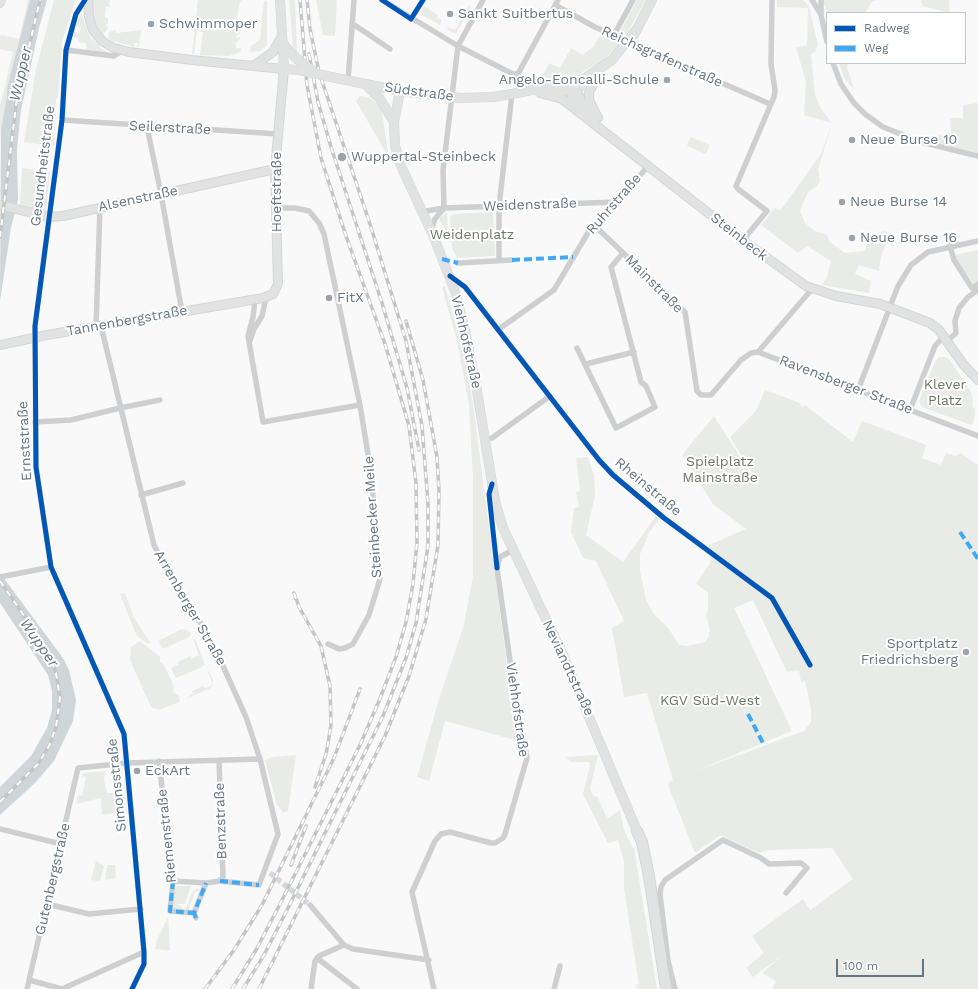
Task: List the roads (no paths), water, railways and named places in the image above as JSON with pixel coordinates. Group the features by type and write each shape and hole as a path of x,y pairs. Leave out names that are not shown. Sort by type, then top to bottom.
{"highway":[{"path":"637,831 660,989"},
{"path":"637,831 642,842 648,870 666,989"}],"main road":[{"path":"86,0 89,17 97,36 107,44 122,51 192,60 284,69 280,0"},
{"name":"Südstraße","path":"284,69 299,70 400,91 451,97 493,97 522,93 540,93 573,88 596,79 616,65 622,58 652,0"},
{"name":"Südstraße","path":"522,93 584,79 612,60 636,30"},
{"path":"253,66 273,52 282,40"},
{"path":"282,40 297,58 316,74"},
{"name":"Hoeftstraße","path":"266,298 275,290 278,281 275,169 284,69"},
{"path":"583,116 577,109 570,95 575,84 584,79"},
{"path":"596,79 590,92 589,100 592,109 605,131"},
{"path":"365,84 380,99 394,122"},
{"path":"564,84 573,88 578,93 584,108 605,131"},
{"name":"Viehhofstraße","path":"400,91 394,122 394,140 398,157 450,276 466,335 496,507"},
{"path":"540,93 562,99 605,131"},
{"name":"Steinbeck","path":"605,131 800,283 812,289 891,307 930,323 939,330 963,364 978,380"},
{"name":"Alsenstraße","path":"0,205 19,211 49,217 275,169"},
{"path":"255,300 266,298"},
{"name":"Tannenbergstraße","path":"0,345 34,337 255,300"},
{"name":"Neviandtstraße","path":"496,507 503,528 562,653 637,831"}],"street":[{"name":"Gesundheitstraße","path":"34,337 62,120 66,50 76,14 86,0"},
{"path":"348,81 354,0"},
{"path":"382,0 458,46 510,74 515,75 519,72 557,3"},
{"path":"412,19 423,0"},
{"path":"430,230 435,219 444,208 442,170 458,46 482,0"},
{"path":"614,36 633,0"},
{"path":"744,240 767,211 736,186 775,90 771,64 772,0"},
{"path":"812,0 821,15"},
{"path":"820,0 821,15 826,38"},
{"name":"Reichsgrafenstraße","path":"557,3 614,36 770,104"},
{"path":"353,24 390,49"},
{"path":"66,50 114,56 122,51"},
{"path":"833,64 846,92 862,111 878,124 893,132 921,142 978,156"},
{"path":"499,260 499,206 512,94"},
{"name":"Seilerstraße","path":"62,120 147,127 278,134"},
{"path":"147,127 161,194 182,312"},
{"name":"Ruhrstraße","path":"499,329 554,290 594,226 649,165"},
{"name":"Weidenstraße","path":"421,212 444,208 617,202"},
{"name":"Arrenberger Straße","path":"100,207 99,326 154,545 174,585 198,618 218,655 243,709 254,735 278,834 267,871 259,885 220,881"},
{"name":"Steinbecker Meile","path":"276,208 303,209 314,215 324,234 360,405 371,473 380,578 369,615 353,644 346,648 339,649 328,644"},
{"name":"Mainstraße","path":"594,226 685,312 697,391 700,395 710,395 740,360 751,353 758,352"},
{"path":"858,390 898,286 911,265 928,252 978,241"},
{"path":"950,246 954,260 972,288 978,284"},
{"path":"577,348 616,428 654,407 646,386 641,382 611,267 623,253"},
{"path":"458,263 512,260"},
{"name":"Rheinstraße","path":"450,276 465,288 499,329 599,460 621,483 664,518 772,598 810,666"},
{"path":"758,352 812,289"},
{"path":"910,410 935,346 956,333 955,321 959,308 968,296 978,290"},
{"path":"249,343 254,329 262,316 266,298"},
{"path":"255,300 253,317 248,331 263,422 360,405"},
{"name":"Ernststraße","path":"34,337 36,467 51,567"},
{"path":"586,364 634,352"},
{"name":"Ravensberger Straße","path":"758,352 978,436"},
{"path":"485,439 492,438 550,396"},
{"path":"35,422 71,420 160,400"},
{"path":"141,495 183,483"},
{"name":"Viehhofstraße","path":"434,989 429,960 416,915 412,892 435,841 444,832 491,843 499,841 505,834 527,758 511,668 497,568 500,557 513,550"},
{"path":"0,577 51,567"},
{"name":"Simonsstraße","path":"51,567 124,734 144,952 144,964 132,989"},
{"path":"127,763 260,758"},
{"name":"Benzstraße","path":"219,760 223,877 220,881"},
{"name":"Riemenstraße","path":"159,761 173,880 170,911 195,916 206,883"},
{"name":"Gutenbergstraße","path":"27,989 78,768 127,763"},
{"path":"0,829 61,844"},
{"path":"675,989 668,962 660,894 661,887 665,880 723,840 761,858 769,864 801,863 807,868 786,893"},
{"path":"173,880 206,883 220,881"},
{"path":"47,904 89,914 141,909"},
{"path":"310,905 344,945 353,949 429,960"},
{"path":"312,989 314,965 317,958 344,945"},
{"path":"29,980 62,989 144,952"},
{"path":"317,958 357,989"},
{"path":"554,989 560,966"}],"water":[{"name":"Wupper","path":"30,0 47,0 39,28 21,110 17,149 18,200 11,228 0,301 1,130 7,88"},
{"name":"Wupper","path":"0,573 63,658 69,670 76,700 73,721 54,761 35,783 0,815 0,787 31,756 47,728 52,710 52,691 48,675 0,603"}],"tunnel":[{"path":"270,873 310,905"}],"railway":[{"path":"0,237 17,98 40,0"},
{"path":"232,989 256,950 279,906 360,745 379,701 396,657 406,622 413,584 417,542 416,483 409,426 385,344 346,236 321,158 307,85 300,0"},
{"path":"243,989 264,955 383,716 406,658 416,623 428,546 428,504 422,426 406,341 370,224 319,72 310,29 307,0"},
{"path":"309,54 318,102 331,147 382,303 407,388 419,450"},
{"path":"259,989 385,736 409,676 426,619 438,545 439,491 437,457 423,380 406,321"},
{"path":"0,581 47,649 56,673 60,698 56,727 49,746 38,764 0,802"},
{"path":"294,593 299,607 321,646 330,686 331,725 326,754 315,787"},
{"path":"205,989 234,950 262,905 334,758 360,689"},
{"path":"291,865 306,826"}],"place":[{"name":"Sankt Suitbertus","path":"450,14"},
{"name":"Schwimmoper","path":"151,24"},
{"name":"Angelo-Eoncalli-Schule","path":"667,80"},
{"name":"Neue Burse 10","path":"852,140"},
{"name":"Wuppertal-Steinbeck","path":"342,157"},
{"name":"Neue Burse 14","path":"842,202"},
{"name":"Neue Burse 16","path":"852,238"},
{"name":"FitX","path":"329,298"},
{"name":"Sportplatz Friedrichsberg","path":"966,652"},
{"name":"EckArt","path":"137,771"}],"park label":[{"name":"Weidenplatz","path":"472,235"},
{"name":"Klever Platz","path":"945,394"},
{"name":"Spielplatz Mainstraße","path":"720,470"},
{"name":"KGV Süd-West","path":"710,701"}]}
